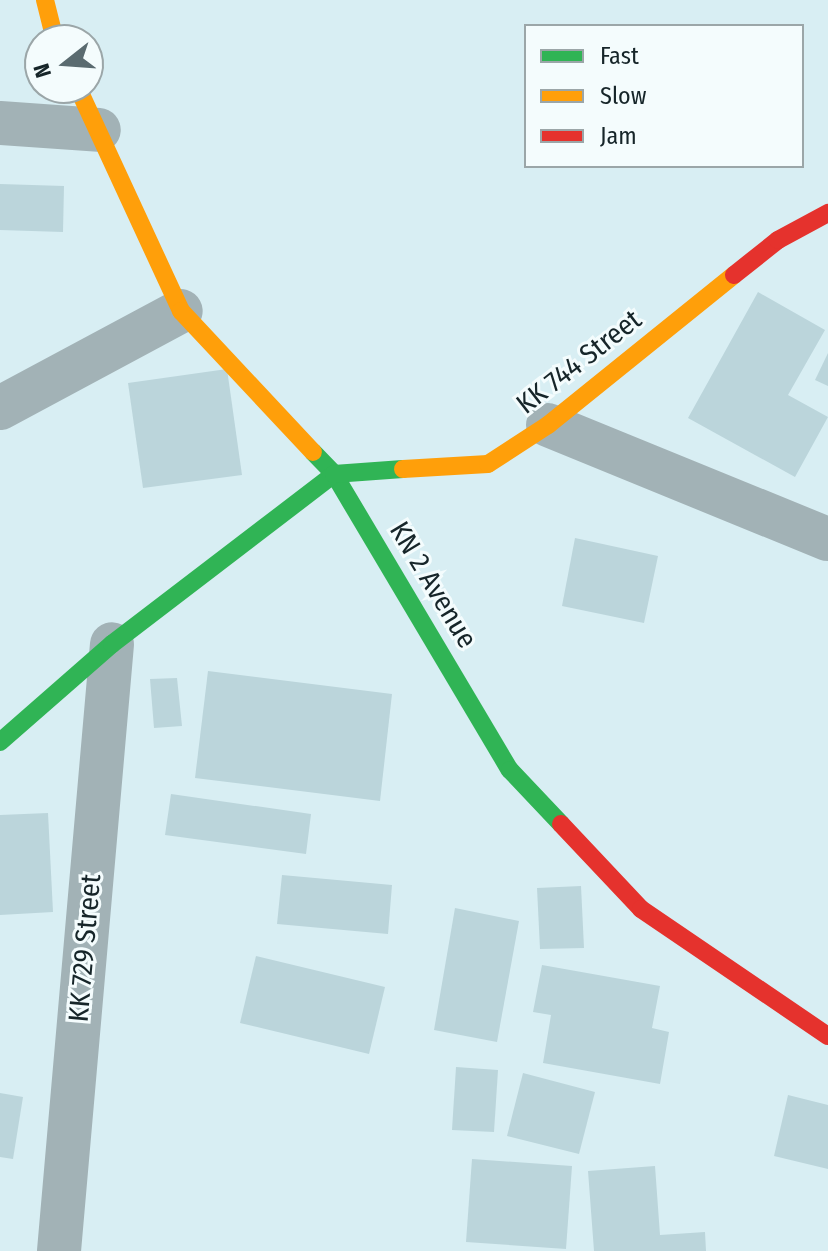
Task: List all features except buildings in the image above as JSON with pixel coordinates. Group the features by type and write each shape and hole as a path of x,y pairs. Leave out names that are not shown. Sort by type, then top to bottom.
{"street":[{"path":"45,0 51,24"},
{"name":"KN 2 Avenue","path":"86,104 181,311 334,474 510,770 641,909 828,1036"},
{"path":"0,123 99,130"},
{"name":"KK 744 Street","path":"334,474 488,464 548,425 778,240 828,213"},
{"path":"0,408 181,311"},
{"path":"548,425 828,539"},
{"path":"0,742 112,644 334,474"},
{"name":"KK 729 Street","path":"59,1251 112,644"}],"traffic: fast":[{"path":"313,452 334,474 510,770 561,824"},
{"path":"0,742 112,644 334,474 403,469"}],"traffic: slow":[{"path":"45,0 51,24"},
{"path":"85,104 181,311 313,452"},
{"path":"403,469 488,464 548,425 734,275"}],"traffic: jam":[{"path":"734,275 778,240 828,213"},
{"path":"561,824 641,909 828,1036"}]}
